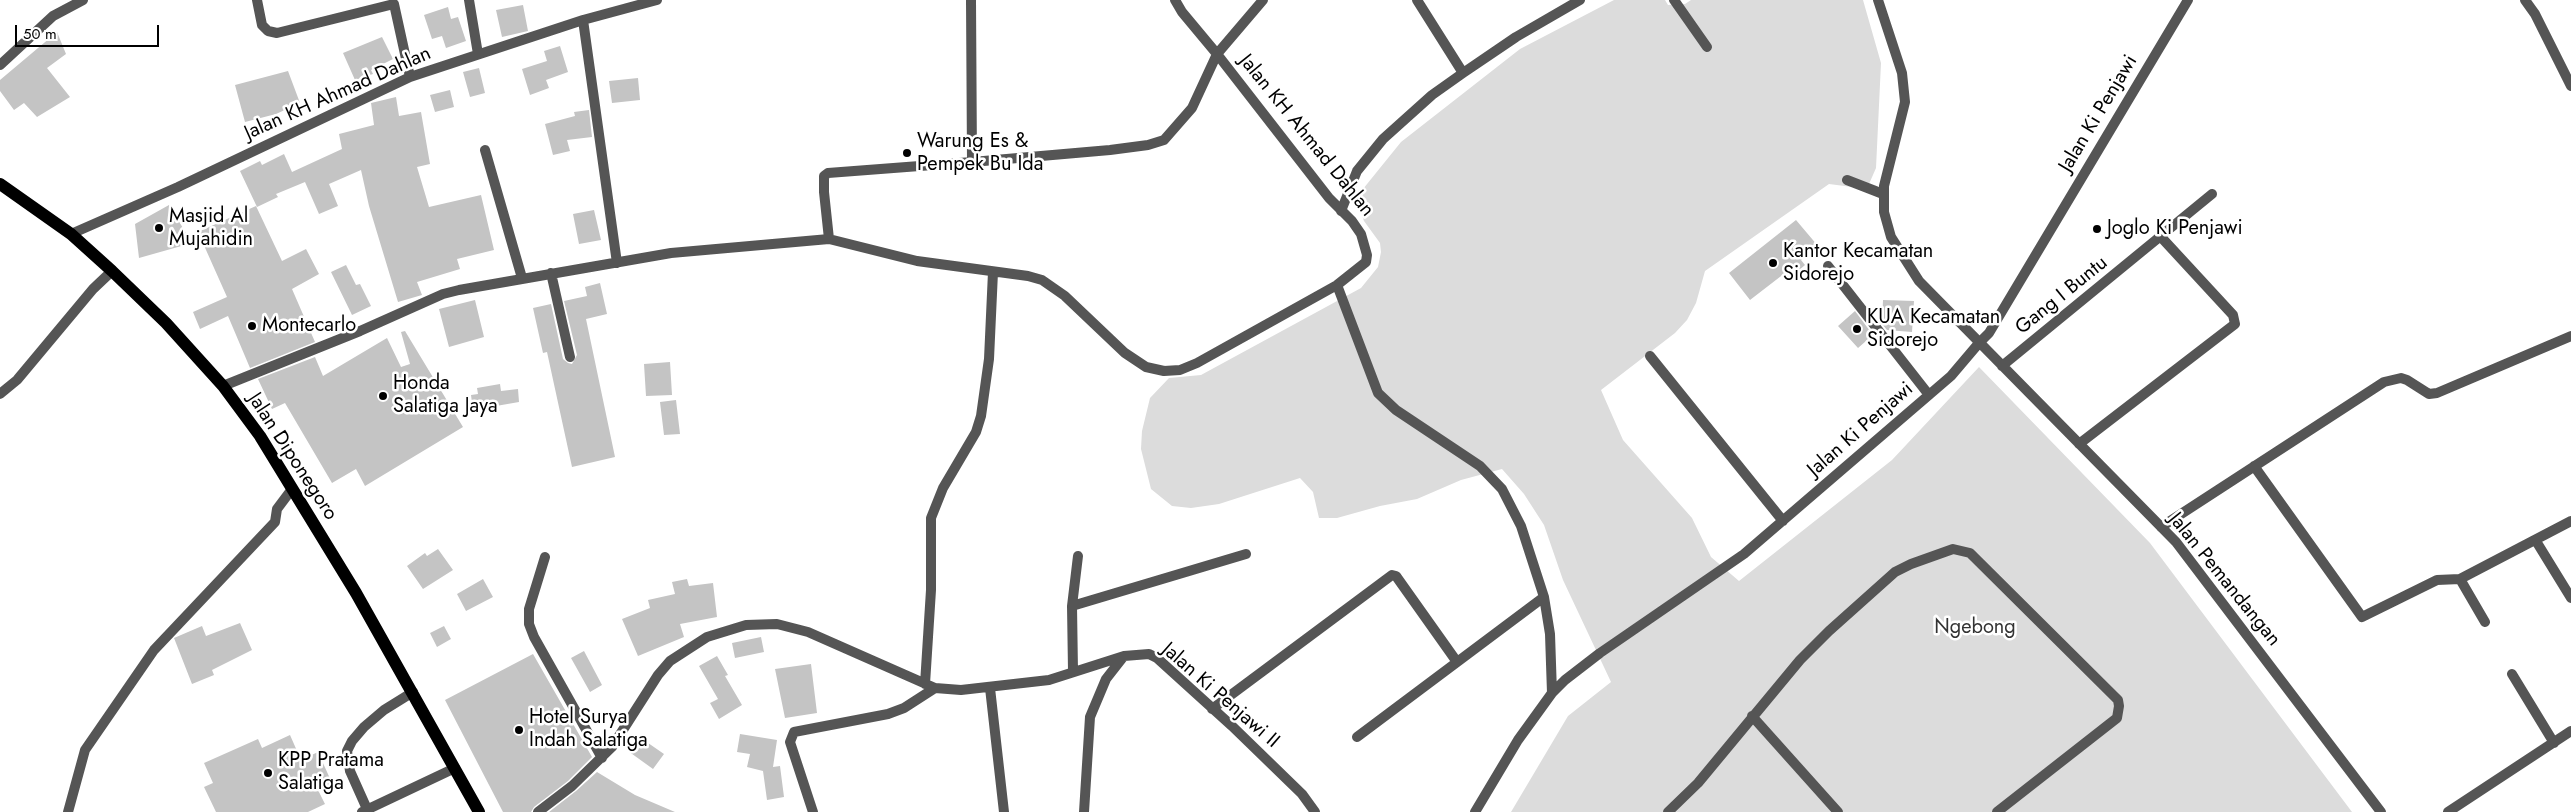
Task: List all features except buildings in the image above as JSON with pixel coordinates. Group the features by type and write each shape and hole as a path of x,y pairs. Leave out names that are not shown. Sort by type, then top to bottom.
{"main road":[{"name":"Jalan Diponegoro","path":"0,184 70,234 112,270 166,323 223,386 260,436 356,593 479,812"}],"street":[{"path":"0,65 53,16 83,0"},
{"path":"257,0 262,25 268,31 277,33 393,2 410,77"},
{"path":"469,0 478,54"},
{"name":"Jalan KH Ahmad Dahlan","path":"70,234 178,187 410,77 583,20 657,0"},
{"path":"971,0 972,162"},
{"path":"1176,0 1182,12 1217,54 1263,0"},
{"path":"1417,0 1463,73"},
{"path":"1341,211 1357,171 1373,148 1432,95 1516,38 1580,0"},
{"path":"1674,0 1707,47"},
{"name":"Jalan Pemandangan","path":"1878,0 1902,73 1905,102 1883,194 1886,224 1900,252 1920,281 2176,542 2381,812"},
{"name":"Jalan Ki Penjawi","path":"1475,812 1518,740 1552,693 1587,662 1744,554 1951,376 1980,343 1988,333 2188,0"},
{"path":"2525,0 2535,14 2571,86"},
{"path":"583,20 617,263"},
{"name":"Jalan KH Ahmad Dahlan","path":"1217,54 1341,211 1352,221 1361,234 1367,255 1366,262 1337,285 1197,363 1180,370 1164,371 1146,367 1125,352 1065,296 1042,280 917,261 830,238 824,192 824,176 828,173 972,162 1110,150 1148,145 1164,140 1192,108 1217,54"},
{"path":"485,150 522,278"},
{"path":"1846,180 1883,194"},
{"name":"Gang I Buntu","path":"2002,366 2212,194"},
{"path":"2079,444 2235,324 2233,315 2161,237"},
{"path":"223,386 360,331 443,294 522,278 671,253 830,238"},
{"path":"1828,266 1929,395"},
{"path":"0,394 17,380 92,289 112,270"},
{"path":"925,684 932,590 931,518 943,488 976,432 981,416 989,359 993,272"},
{"path":"550,273 570,357"},
{"path":"1337,285 1378,393 1396,410 1480,466 1502,489 1521,526 1544,597 1550,634 1552,693"},
{"path":"2161,527 2384,382 2401,378 2429,394 2437,393 2571,336"},
{"path":"1650,356 1783,521"},
{"path":"2254,466 2359,615 2366,616 2436,580 2460,579 2571,521"},
{"path":"68,812 85,750 154,650 275,522 278,509 292,489"},
{"path":"2536,540 2571,598"},
{"path":"1668,812 1698,783 1800,660 1895,572 1911,564 1953,549 1970,553 2118,700 2118,718 1997,812"},
{"path":"1072,606 1246,554"},
{"path":"1073,671 1072,606 1078,556"},
{"path":"545,557 529,609 529,624 534,637 602,758"},
{"path":"1212,709 1392,575 1396,576 1457,662"},
{"path":"2460,579 2485,622"},
{"path":"1357,737 1544,597"},
{"name":"Jalan Ki Penjawi II","path":"538,812 572,786 602,758 625,730 658,675 670,661 707,637 746,625 777,624 808,632 935,688 961,690 990,688 1049,680 1124,656 1149,654 1156,658 1212,709 1302,794 1315,812"},
{"path":"1084,812 1090,716 1106,679 1124,656"},
{"path":"2512,674 2554,742"},
{"path":"813,812 790,742 794,732 888,714 904,708 935,688"},
{"path":"990,688 1004,812"},
{"path":"413,692 384,710 364,727 352,741 347,752 350,771 364,811 455,768"},
{"path":"1752,716 1838,812"},
{"path":"2448,812 2571,731"}],"green space":[{"name":"Ngebong","path":"1614,0 1665,0 1668,5 1685,4 1691,0 1863,0 1881,63 1876,168 1869,184 1860,188 1829,184 1705,271 1696,303 1687,320 1675,333 1601,390 1623,440 1692,518 1711,557 1739,581 1892,460 1979,367 2150,543 2352,812 1511,812 1568,716 1611,682 1563,580 1544,525 1524,494 1502,469 1461,480 1417,499 1380,506 1337,518 1319,518 1313,492 1300,478 1219,504 1191,508 1172,506 1151,489 1141,449 1142,431 1150,398 1169,378 1201,375 1361,288 1378,267 1381,252 1380,243 1364,221 1361,213 1363,189 1401,142 1520,49"}],"place":[{"name":"Warung Es & Pempek Bu Ida","path":"907,153"},
{"name":"Masjid Al Mujahidin","path":"159,228"},
{"name":"Joglo Ki Penjawi","path":"2097,229"},
{"name":"Kantor Kecamatan Sidorejo","path":"1773,263"},
{"name":"Montecarlo","path":"252,326"},
{"name":"KUA Kecamatan Sidorejo","path":"1857,329"},
{"name":"Honda Salatiga Jaya","path":"383,396"},
{"name":"Hotel Surya Indah Salatiga","path":"519,730"},
{"name":"KPP Pratama Salatiga","path":"268,773"}]}
